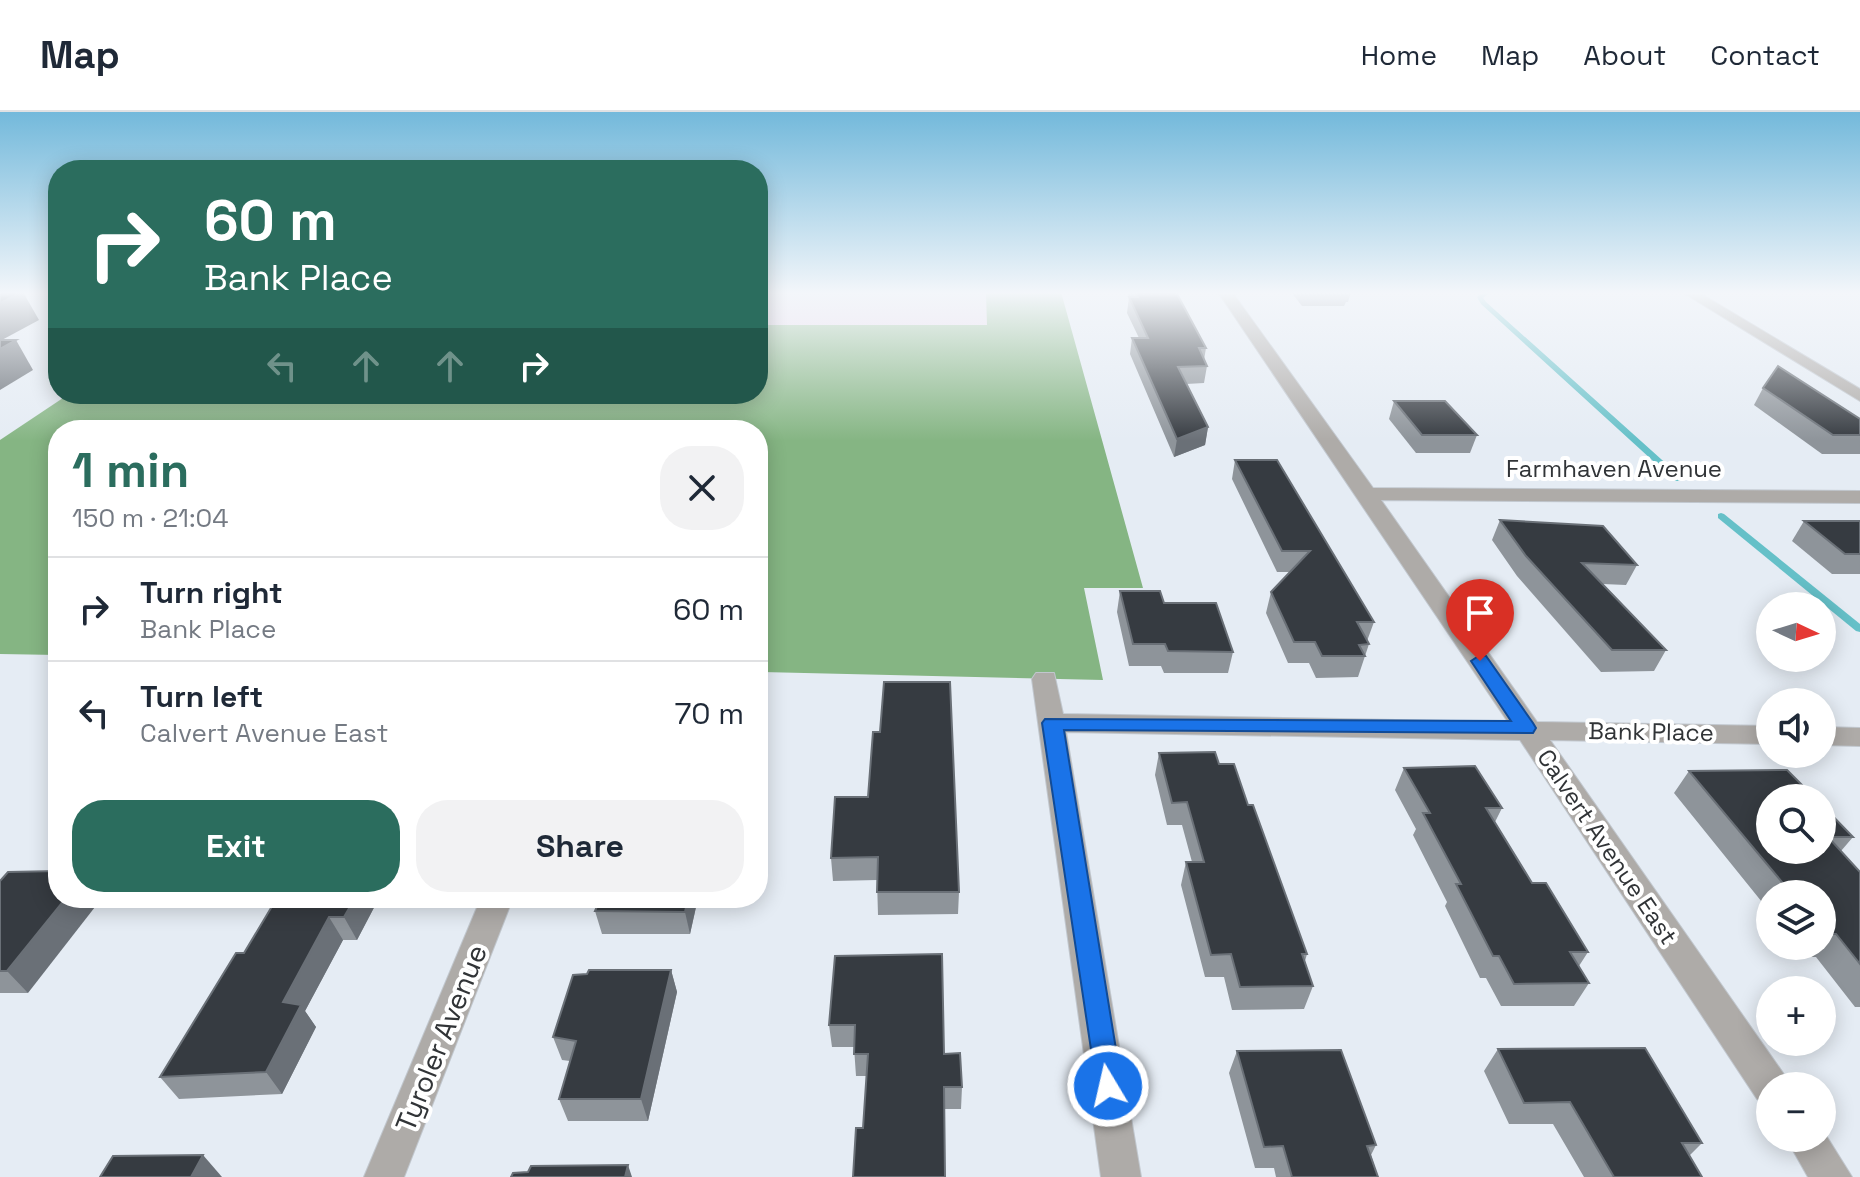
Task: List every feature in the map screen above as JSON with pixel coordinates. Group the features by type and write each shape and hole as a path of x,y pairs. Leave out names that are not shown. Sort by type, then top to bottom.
{"street":[{"name":"Calvert Avenue East","path":"1260,342 1760,1072"},
{"path":"1771,342 1860,396"},
{"name":"Farmhaven Avenue","path":"1367,494 1860,497"},
{"path":"1045,679 1121,1177"},
{"name":"Bank Place","path":"1052,723 1526,728 1756,735"},
{"path":"1836,736 1860,737"},
{"name":"Tyroler Avenue","path":"384,1177 493,908"},
{"path":"1815,1152 1832,1177"}],"green space":[{"path":"768,342 1075,342 1143,588 1084,588 1103,680 768,672 768,420 48,420 48,655 0,654 0,440 54,404 768,404"}],"building":[{"path":"0,342 13,342 0,349"},
{"path":"1134,342 1203,342 1206,348 1199,348 1207,366 1178,367 1208,427 1177,439"},
{"path":"1778,366 1860,419 1860,435 1833,435 1763,388"},
{"path":"1394,401 1445,401 1477,435 1422,435"},
{"path":"1235,460 1277,460 1374,622 1357,622 1369,644 1359,645 1365,656 1322,656 1315,642 1294,642 1271,592 1310,551 1282,551"},
{"path":"1500,520 1603,526 1637,565 1582,563 1666,650 1612,650 1526,556"},
{"path":"1804,521 1860,521 1860,554 1845,554"},
{"path":"1120,591 1160,591 1164,603 1216,603 1233,652 1168,651 1165,644 1133,644"},
{"path":"884,682 950,682 959,892 877,892 878,857 831,858 835,797 868,797 873,732 880,732"},
{"path":"1215,752 1219,764 1234,764 1248,805 1253,805 1307,954 1302,954 1313,986 1240,987 1231,954 1211,955 1186,862 1204,862 1187,802 1172,803 1159,753"},
{"path":"1475,766 1502,808 1486,808 1532,883 1546,883 1588,952 1570,952 1589,983 1514,984 1499,956 1493,956 1456,884 1461,884 1423,813 1430,813 1404,768"},
{"path":"1787,770 1801,784 1756,784 1756,851 1689,771"},
{"path":"1836,819 1853,837 1836,837"},
{"path":"1836,846 1860,872 1860,964 1836,934 1836,880 1780,880 1767,864 1836,864"},
{"path":"48,871 48,908 58,908 7,971 0,971 0,881 8,872"},
{"path":"271,908 349,908 344,917 329,917 283,1002 301,1005 266,1072 160,1077 236,953 244,953"},
{"path":"596,908 686,908 685,912 595,911"},
{"path":"942,954 944,1054 960,1053 962,1087 944,1087 945,1177 853,1177 856,1128 863,1128 868,1054 854,1054 855,1025 829,1025 835,956"},
{"path":"589,970 671,970 641,1099 559,1099 576,1041 553,1037 573,975 587,974"},
{"path":"1645,1048 1702,1143 1682,1143 1702,1177 1614,1177 1570,1102 1524,1103 1498,1049"},
{"path":"1341,1050 1376,1145 1367,1146 1378,1177 1292,1177 1283,1146 1264,1147 1237,1051"},
{"path":"203,1155 191,1177 100,1177 113,1156"},
{"path":"628,1165 625,1177 511,1177 513,1173 528,1172 531,1166"}],"waterway":[{"path":"1526,342 1678,479"},
{"path":"1721,516 1860,629"}],"route":[{"path":"1108,1086 1052,723 1526,728 1480,661"}]}
